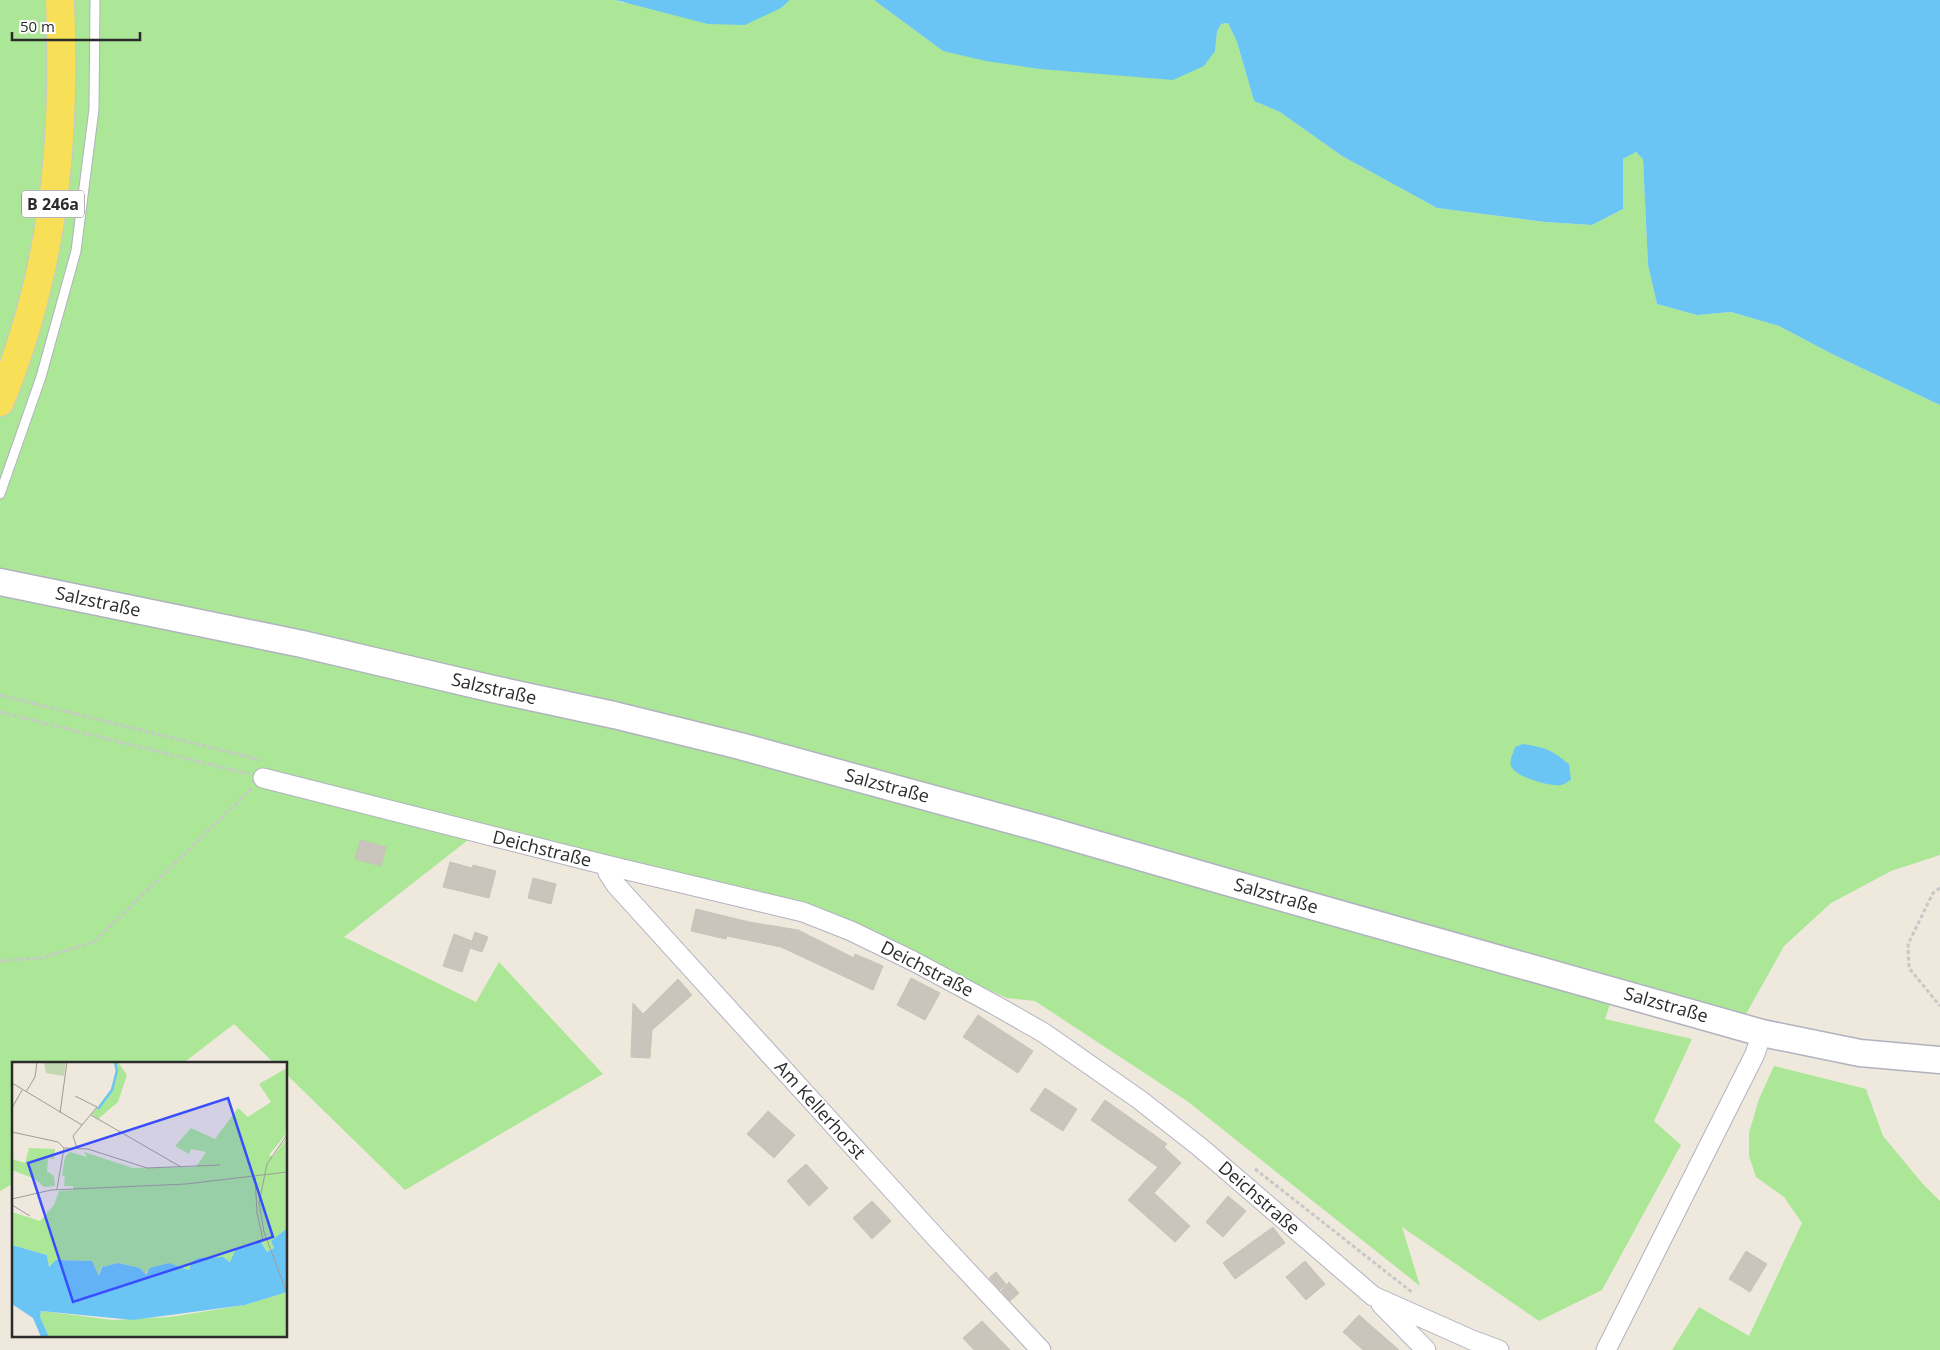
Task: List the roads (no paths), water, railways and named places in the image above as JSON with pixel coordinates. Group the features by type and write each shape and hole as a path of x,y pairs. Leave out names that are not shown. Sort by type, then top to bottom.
{"main road":[{"name":"B 246a","path":"0,402 25,331 39,281 50,225 57,177 61,115 60,0"}],"street":[{"name":"Salzstraße","path":"0,582 302,644 623,717 740,746 1040,828 1762,1033 1860,1053 1940,1060"},
{"name":"Deichstraße","path":"265,769 606,865 803,912 851,930 996,1005 1044,1033 1140,1100 1201,1148 1373,1296 1470,1345 1499,1350"},
{"name":"Am Kellerhorst","path":"606,865 608,874 616,885 925,1225 1042,1350"},
{"path":"1606,1350 1755,1054 1762,1033"},
{"path":"1373,1296 1426,1350"}],"lane":[{"path":"0,494 41,377 76,251 94,109 95,0"}],"water":[{"path":"615,0 790,0 781,8 745,25 708,24"},
{"path":"874,0 1940,0 1940,405 1834,355 1779,326 1731,312 1697,315 1657,304 1648,265 1643,159 1636,152 1623,159 1623,209 1592,225 1545,222 1437,208 1342,156 1280,112 1254,101 1237,42 1228,23 1221,24 1217,32 1215,51 1204,66 1173,80 1040,69 986,61 943,51"},
{"path":"1523,744 1548,750 1563,759 1569,764 1571,780 1562,785 1556,785 1533,780 1519,774 1511,766 1511,761 1515,747"}]}
